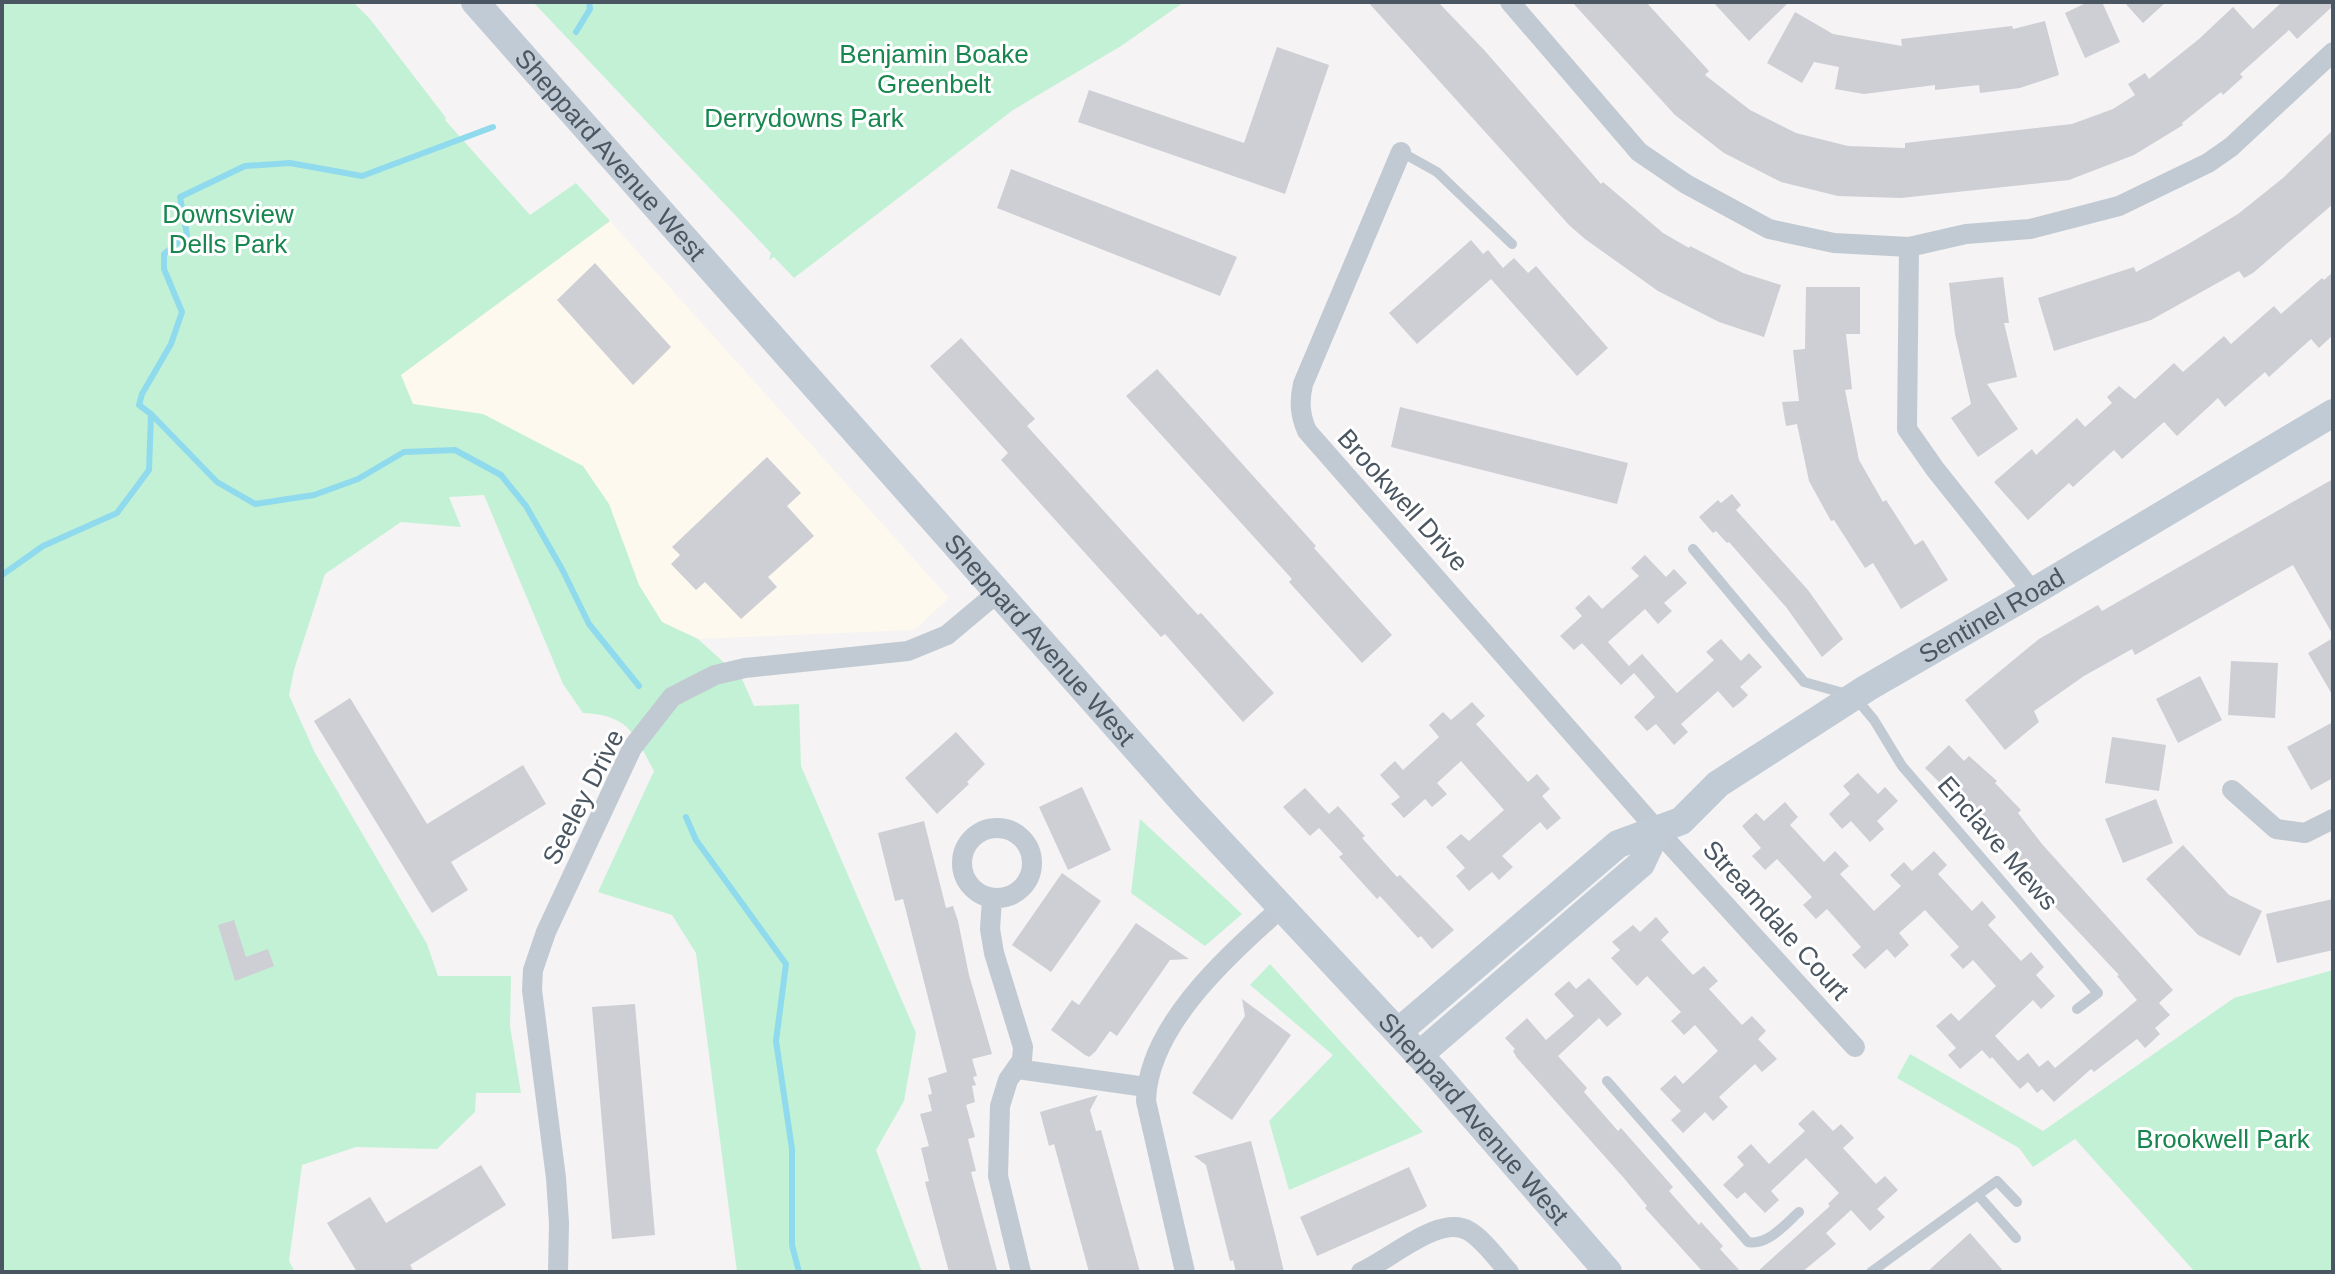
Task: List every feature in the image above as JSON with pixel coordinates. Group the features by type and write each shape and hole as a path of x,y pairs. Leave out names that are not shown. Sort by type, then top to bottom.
{"main road":[{"name":"Sheppard Avenue West","path":"475,2 634,178 997,593 1281,908 1419,1055 1608,1272"},
{"name":"Sentinel Road","path":"1398,1032 1618,844 1681,821 1718,784 1854,696 2333,413"},
{"path":"1419,1055 1641,864 1657,830"}],"street":[{"path":"1510,2 1639,152 1686,184 1769,229 1834,243 1909,247 1966,234 2008,232 2057,224 2119,206 2208,163 2231,147 2333,52"},
{"name":"Brookwell Drive","path":"1401,152 1303,384 1299,399 1301,418 1321,448 1657,830"},
{"path":"1909,247 1907,429 2033,592"},
{"name":"Seeley Drive","path":"558,1272 556,1178 532,990 533,970 546,932 632,748 672,697 715,675 770,664 842,660 908,651 947,635 997,593"},
{"path":"2232,790 2276,829 2305,833 2333,819"},
{"name":"Streamdale Court","path":"1657,830 1855,1047"},
{"path":"992,899 990,929 994,953 1023,1047 1022,1060 1008,1080 1000,1106 998,1176 1021,1272"},
{"path":"1185,1272 1146,1101 1146,1087 1153,1065 1179,1013 1232,951 1281,908"},
{"path":"1016,1069 1146,1087"},
{"path":"1361,1272 1435,1229 1450,1226 1467,1229 1476,1236 1509,1272"}],"lane":[{"path":"1401,152 1437,172 1512,244"},
{"path":"1693,549 1804,682 1854,696"},
{"name":"Enclave Mews","path":"1854,696 1874,720 1902,766 2098,993 2077,1009"},
{"path":"1607,1081 1748,1242 1769,1238 1799,1212"},
{"path":"1871,1272 1997,1181 2017,1202"},
{"path":"1978,1195 2016,1238"}],"shaded area":[{"path":"610,221 949,598 914,630 698,639 662,622 639,585 609,504 483,414 413,404 400,374"}],"green space":[{"name":"Downsview Dells Park","path":"2,2 353,2 370,19 445,120 530,215 576,183 610,221 401,375 413,404 483,414 583,466 609,504 639,585 662,622 698,639 742,679 754,706 799,704 801,766 916,1033 904,1101 876,1150 922,1272 737,1272 696,953 672,915 598,892 654,771 629,729 611,718 583,713 563,684 484,495 449,497 461,527 401,522 325,574 289,695 315,753 427,944 438,976 511,976 510,1026 521,1093 476,1093 475,1112 437,1149 356,1147 302,1165 289,1261 295,1272 2,1272"},
{"name":"Derrydowns Park","path":"533,2 1184,2 1121,46 1013,110 794,278 774,257 769,260 771,253"},
{"path":"1140,819 1242,914 1205,946 1131,893"},
{"path":"1270,964 1423,1132 1289,1190 1269,1121 1333,1055 1250,985"},
{"name":"Brookwell Park","path":"2333,970 2333,1272 2195,1272 2075,1139 2033,1167 2019,1148 1897,1078 1910,1054 2043,1131 2234,998"}],"building":[{"path":"1368,2 1438,2 1601,184 1603,182 1663,233 1689,248 1743,273 1781,285 1764,337 1719,322 1658,291 1585,239"},
{"path":"1572,2 1646,2 1709,71 1705,75 1750,110 1796,133 1848,146 1905,148 1905,143 2072,124 2113,109 2135,95 2128,84 2145,73 2149,79 2233,7 2253,29 2282,2 2333,2 2333,6 2297,39 2289,30 2240,74 2243,77 2223,95 2221,92 2183,125 2134,155 2069,180 1901,198 1838,196 1781,182 1724,153 1675,115"},
{"path":"1713,2 1789,2 1749,41"},
{"path":"2088,2 2102,2 2120,42 2085,58 2065,13"},
{"path":"2124,2 2166,2 2143,23"},
{"path":"1795,12 1833,34 1902,46 1901,39 2012,26 2013,29 2045,21 2059,75 2020,88 1980,93 1979,85 1935,90 1935,85 1864,94 1835,89 1839,67 1814,62 1802,83 1767,63"},
{"path":"1277,47 1329,65 1285,194 1078,122 1089,90 1244,143"},
{"path":"2333,130 2333,204 2253,273 2244,278 2239,271 2151,320 2054,351 2038,298 2134,267 2136,272 2185,246 2238,214 2283,178"},
{"path":"1011,169 1237,257 1220,296 997,208"},
{"path":"1471,240 1483,254 1488,250 1503,268 1514,258 1528,273 1536,266 1608,348 1577,376 1491,279 1417,344 1389,313"},
{"path":"595,263 671,347 633,385 557,300"},
{"path":"2333,272 2333,335 2319,348 2311,339 2269,377 2265,372 2225,407 2218,398 2177,436 2164,422 2122,459 2114,450 2073,487 2069,483 2028,520 1994,482 2032,449 2036,455 2077,418 2085,427 2112,403 2107,397 2119,386 2135,399 2174,363 2183,372 2224,336 2231,344 2274,306 2281,314"},
{"path":"2003,277 2009,323 2004,323 2017,377 1987,384 2018,429 1978,457 1951,418 1971,404 1955,334 1949,283"},
{"path":"1806,287 1860,287 1860,334 1846,334 1852,389 1845,390 1859,460 1883,502 1886,500 1915,545 1923,540 1948,580 1901,609 1873,563 1865,568 1834,520 1831,521 1809,481 1797,424 1786,426 1782,402 1799,401 1793,350 1805,349"},
{"path":"961,338 1035,419 1027,426 1198,615 1201,613 1274,693 1243,722 1165,634 1161,637 1001,460 1008,453 930,366"},
{"path":"1157,369 1392,635 1362,663 1289,582 1292,579 1126,396"},
{"path":"1400,407 1628,463 1617,504 1391,447"},
{"path":"767,457 801,493 787,506 814,536 768,577 777,587 741,619 705,582 696,590 671,564 680,555 672,547"},
{"path":"2333,479 2333,635 2293,565 2135,655 2132,649 2084,676 2034,711 2039,722 2005,750 1965,700 2039,639 2098,605 2102,611"},
{"path":"1732,494 1741,505 1736,510 1808,590 1843,639 1822,657 1786,607 1729,542 1716,531 1713,533 1699,517 1718,500 1721,503"},
{"path":"1645,555 1666,577 1674,569 1687,583 1664,603 1672,611 1658,624 1645,609 1608,642 1629,666 1642,654 1677,693 1714,660 1706,652 1721,639 1741,661 1749,653 1762,667 1740,687 1748,695 1742,701 1733,708 1718,691 1681,724 1688,732 1674,745 1656,724 1647,731 1634,717 1655,697 1634,673 1621,685 1582,643 1574,650 1560,636 1582,616 1575,608 1589,595 1602,609 1639,576 1631,568"},
{"path":"2333,638 2333,696 2308,653"},
{"path":"2231,661 2278,663 2275,718 2228,715"},
{"path":"2200,676 2222,720 2178,743 2156,699"},
{"path":"350,698 427,824 523,765 546,804 451,862 468,890 432,913 314,721"},
{"path":"1472,702 1485,716 1476,724 1528,782 1537,774 1550,789 1542,796 1561,818 1547,830 1540,822 1502,856 1513,867 1499,880 1492,872 1469,891 1456,876 1465,868 1446,847 1461,834 1469,841 1504,810 1461,761 1437,783 1447,794 1432,807 1425,799 1404,818 1391,804 1400,797 1380,775 1395,761 1403,770 1439,737 1429,725 1443,712 1451,720"},
{"path":"2333,722 2333,778 2311,790 2287,747"},
{"path":"956,732 985,764 937,814 905,778"},
{"path":"2112,737 2166,745 2159,791 2105,783"},
{"path":"1949,745 1964,761 1969,756 1997,781 1995,783 2021,810 2018,813 2042,844 2173,990 2159,1003 2170,1015 2155,1028 2160,1034 2145,1048 2137,1039 2094,1072 2091,1069 2054,1102 2042,1089 2037,1093 2028,1082 2020,1089 1982,1050 1960,1069 1948,1055 1956,1048 1936,1026 1951,1013 1959,1021 1996,986 1973,960 1963,969 1950,955 1959,947 1925,910 1899,933 1909,945 1895,958 1887,949 1865,969 1852,955 1861,947 1827,909 1816,919 1803,905 1812,897 1777,859 1765,870 1752,856 1761,848 1742,826 1756,813 1764,821 1785,802 1798,817 1790,825 1824,862 1835,851 1849,866 1840,874 1874,911 1901,886 1890,875 1904,862 1912,871 1934,851 1947,865 1938,874 1972,911 1982,901 1996,917 1988,925 2021,961 2031,952 2044,967 2036,975 2055,996 2041,1009 2033,1000 1995,1036 2018,1061 2028,1053 2039,1067 2048,1060 2055,1068 2137,1000 2119,975 2042,893 2007,847 2003,850 1925,768"},
{"path":"1858,773 1878,794 1885,787 1898,801 1877,821 1884,829 1870,842 1851,821 1842,829 1829,814 1850,794 1843,786"},
{"path":"1082,787 1111,850 1068,870 1039,807"},
{"path":"1305,788 1329,814 1338,806 1397,877 1400,875 1454,930 1432,949 1380,896 1377,899 1339,857 1343,854 1319,828 1310,836 1283,807"},
{"path":"2156,799 2173,843 2123,863 2105,819"},
{"path":"924,821 946,908 953,906 958,921 969,975 992,1054 972,1059 977,1076 973,1077 976,1085 972,1086 975,1102 966,1105 975,1137 968,1139 976,1171 971,1172 997,1270 988,1272 949,1272 925,1182 929,1181 921,1148 929,1146 920,1114 932,1111 928,1078 947,1072 903,899 895,901 878,833"},
{"path":"2183,845 2229,895 2262,911 2240,956 2198,935 2146,879"},
{"path":"1062,873 1101,901 1051,972 1012,945"},
{"path":"2333,899 2333,950 2277,963 2266,914"},
{"path":"1656,917 1669,932 1661,940 1693,975 1704,966 1718,981 1709,989 1742,1025 1752,1016 1766,1031 1758,1039 1777,1059 1762,1072 1755,1064 1719,1097 1728,1107 1713,1121 1705,1112 1683,1133 1671,1120 1681,1111 1660,1089 1675,1075 1683,1084 1718,1051 1695,1025 1684,1035 1671,1021 1681,1012 1647,976 1637,986 1611,958 1620,950 1612,942 1633,925 1640,932"},
{"path":"234,920 246,957 268,949 274,966 235,981 218,925"},
{"path":"1136,923 1189,959 1170,960 1117,1036 1110,1031 1089,1057 1051,1030 1072,1000 1079,1005"},
{"path":"1589,978 1622,1014 1607,1027 1599,1018 1558,1056 1587,1088 1584,1092 1673,1187 1669,1191 1699,1225 1701,1222 1723,1246 1720,1249 1741,1272 1703,1272 1517,1058 1515,1049 1505,1038 1527,1018 1546,1040 1574,1016 1554,994 1569,981 1576,989"},
{"path":"1242,999 1291,1035 1232,1120 1192,1093 1245,1016"},
{"path":"635,1004 655,1235 612,1239 592,1007"},
{"path":"1098,1095 1090,1110 1096,1131 1101,1130 1140,1272 1089,1272 1054,1144 1049,1146 1040,1112"},
{"path":"1813,1110 1833,1131 1841,1124 1854,1138 1843,1148 1876,1184 1885,1176 1898,1190 1877,1209 1885,1217 1870,1231 1851,1210 1826,1233 1836,1244 1802,1272 1757,1272 1830,1206 1828,1204 1839,1193 1806,1158 1771,1191 1779,1200 1765,1213 1745,1192 1737,1199 1723,1185 1744,1165 1737,1157 1751,1144 1769,1164 1805,1131 1798,1124"},
{"path":"1251,1141 1284,1272 1236,1272 1233,1260 1230,1261 1206,1165 1194,1156"},
{"path":"481,1165 506,1205 410,1265 414,1272 357,1272 327,1223 370,1197 386,1223"},
{"path":"1409,1167 1427,1206 1317,1256 1300,1217"},
{"path":"1970,1233 2004,1272 1927,1272"}],"waterway":[{"path":"576,32 590,9 589,2"},
{"path":"493,127 362,176 290,163 245,166 180,197 187,235 164,254 164,269 182,312 171,344 142,394 139,405 217,482 255,504 314,495 358,479 404,452 455,450 501,475 526,506 589,624 639,686"},
{"path":"2,575 43,546 117,513 149,470 151,414"},
{"path":"686,817 696,840 786,964 776,1041 792,1149 792,1245 799,1272"}],"park label":[{"name":"Benjamin Boake Greenbelt","path":"934,69"}]}
